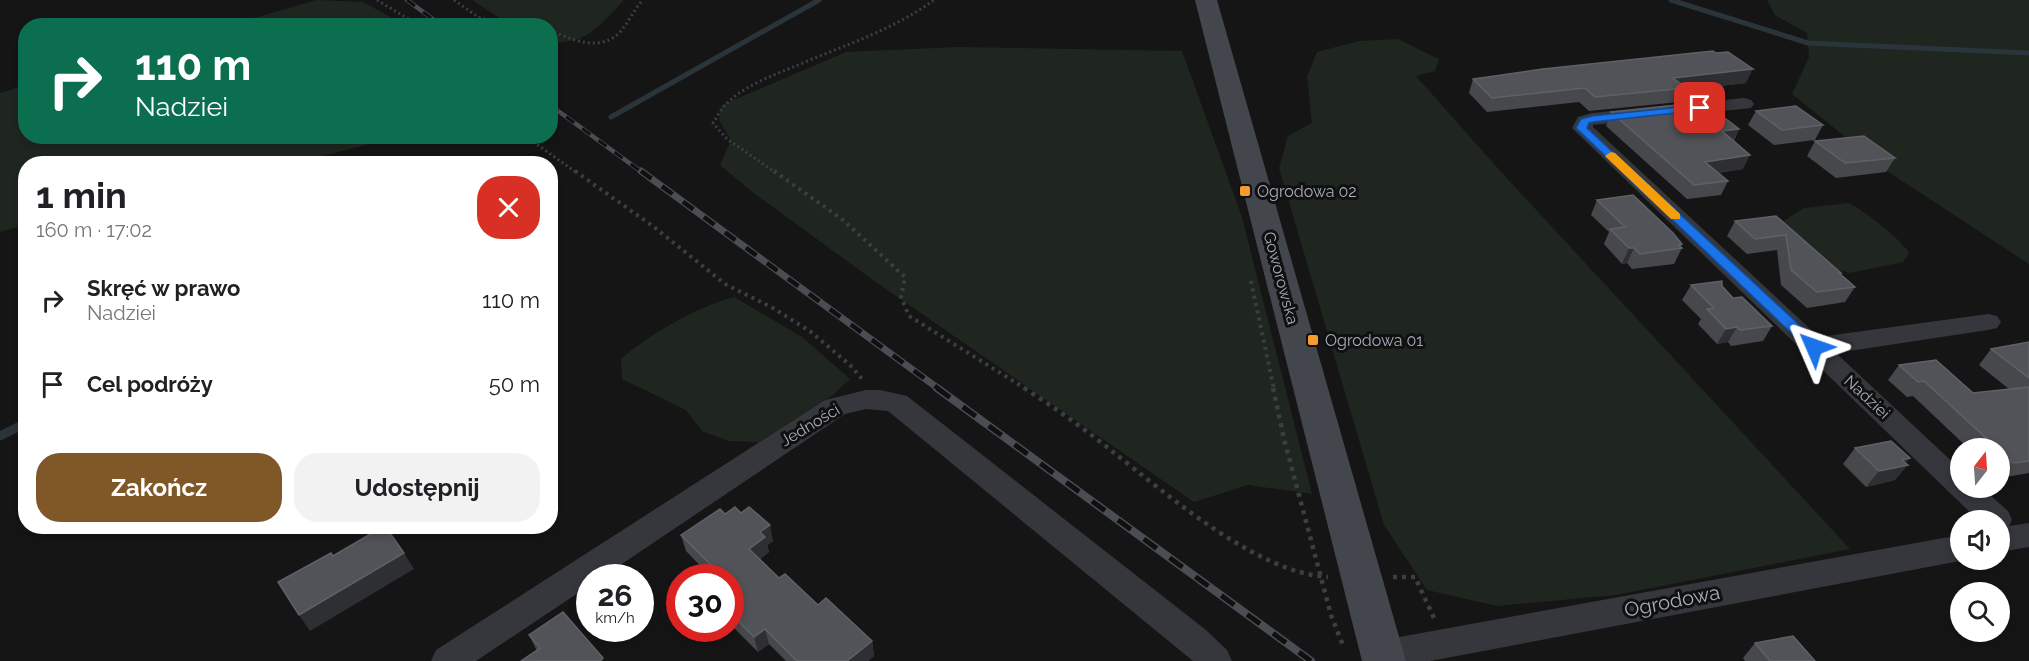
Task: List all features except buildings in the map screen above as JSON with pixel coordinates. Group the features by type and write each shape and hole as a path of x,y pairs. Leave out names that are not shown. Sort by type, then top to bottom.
{"main road":[{"name":"Goworowska","path":"1206,0 1383,658"}],"street":[{"name":"Nadziei","path":"1744,104 1592,119 1585,121 1582,128 1950,476"},
{"path":"1814,347 1988,322"},
{"path":"878,398 897,404 1194,640 1215,661"},
{"name":"Jedności","path":"448,661 835,407 858,399 878,398"},
{"name":"Nadziei","path":"1974,498 1986,510"},
{"name":"Ogrodowa","path":"1383,658 1950,550"}],"path":[{"path":"377,0 407,18"},
{"path":"454,0 481,18"},
{"path":"558,34 572,40 593,44 602,42 619,34 643,0"},
{"path":"934,0 913,18 877,36 817,56 746,90 716,113 712,123 727,139 844,220 890,259 906,277 900,289 901,302 909,316 995,368 1088,432 1191,514 1249,552 1299,572 1322,577"},
{"path":"536,144 553,156"},
{"path":"558,159 654,227 725,284 773,308 811,332 850,365 878,398"},
{"path":"1250,277 1284,439 1331,615 1343,647"}],"shaded area":[{"path":"317,0 363,2 392,18 254,18"},
{"path":"472,0 624,0 592,31 575,40 564,42 558,42 558,18 499,18"},
{"path":"1767,0 2029,0 2029,264 1890,173 1792,94 1809,57 1807,33 1775,15"},
{"path":"1398,39 1439,59 1435,71 1416,76 1502,173 1850,549 1616,595 1497,606 1427,590 1384,525 1279,168 1288,136 1312,123 1307,76 1317,52 1359,41"},
{"path":"958,47 1182,51 1242,217 1312,494 1248,485 1194,502 873,280 751,191 720,165 731,140 719,120 722,105 846,52"},
{"path":"18,87 18,144 369,144 323,156 18,156 18,227 0,232 0,93"},
{"path":"1849,203 1899,241 1909,253 1903,262 1850,273 1825,266 1779,224 1804,208"},
{"path":"734,297 802,337 850,379 833,395 759,442 728,441 702,431 686,410 622,379 621,359 633,350 690,314"}],"waterway":[{"path":"611,117 819,0"},
{"path":"1671,0 1808,43 2029,53"},
{"path":"0,436 18,427"}],"railway":[{"path":"407,0 431,18"},
{"path":"558,111 643,173"},
{"path":"641,171 939,389"},
{"path":"937,388 1311,661"}],"slow traffic":[{"path":"1611,156 1676,216"}],"place":[{"name":"Ogrodowa 02","path":"1245,191"},
{"name":"Ogrodowa 01","path":"1313,340"}],"route":[{"path":"1700,108 1592,119 1585,121 1582,128 1814,347"}]}
